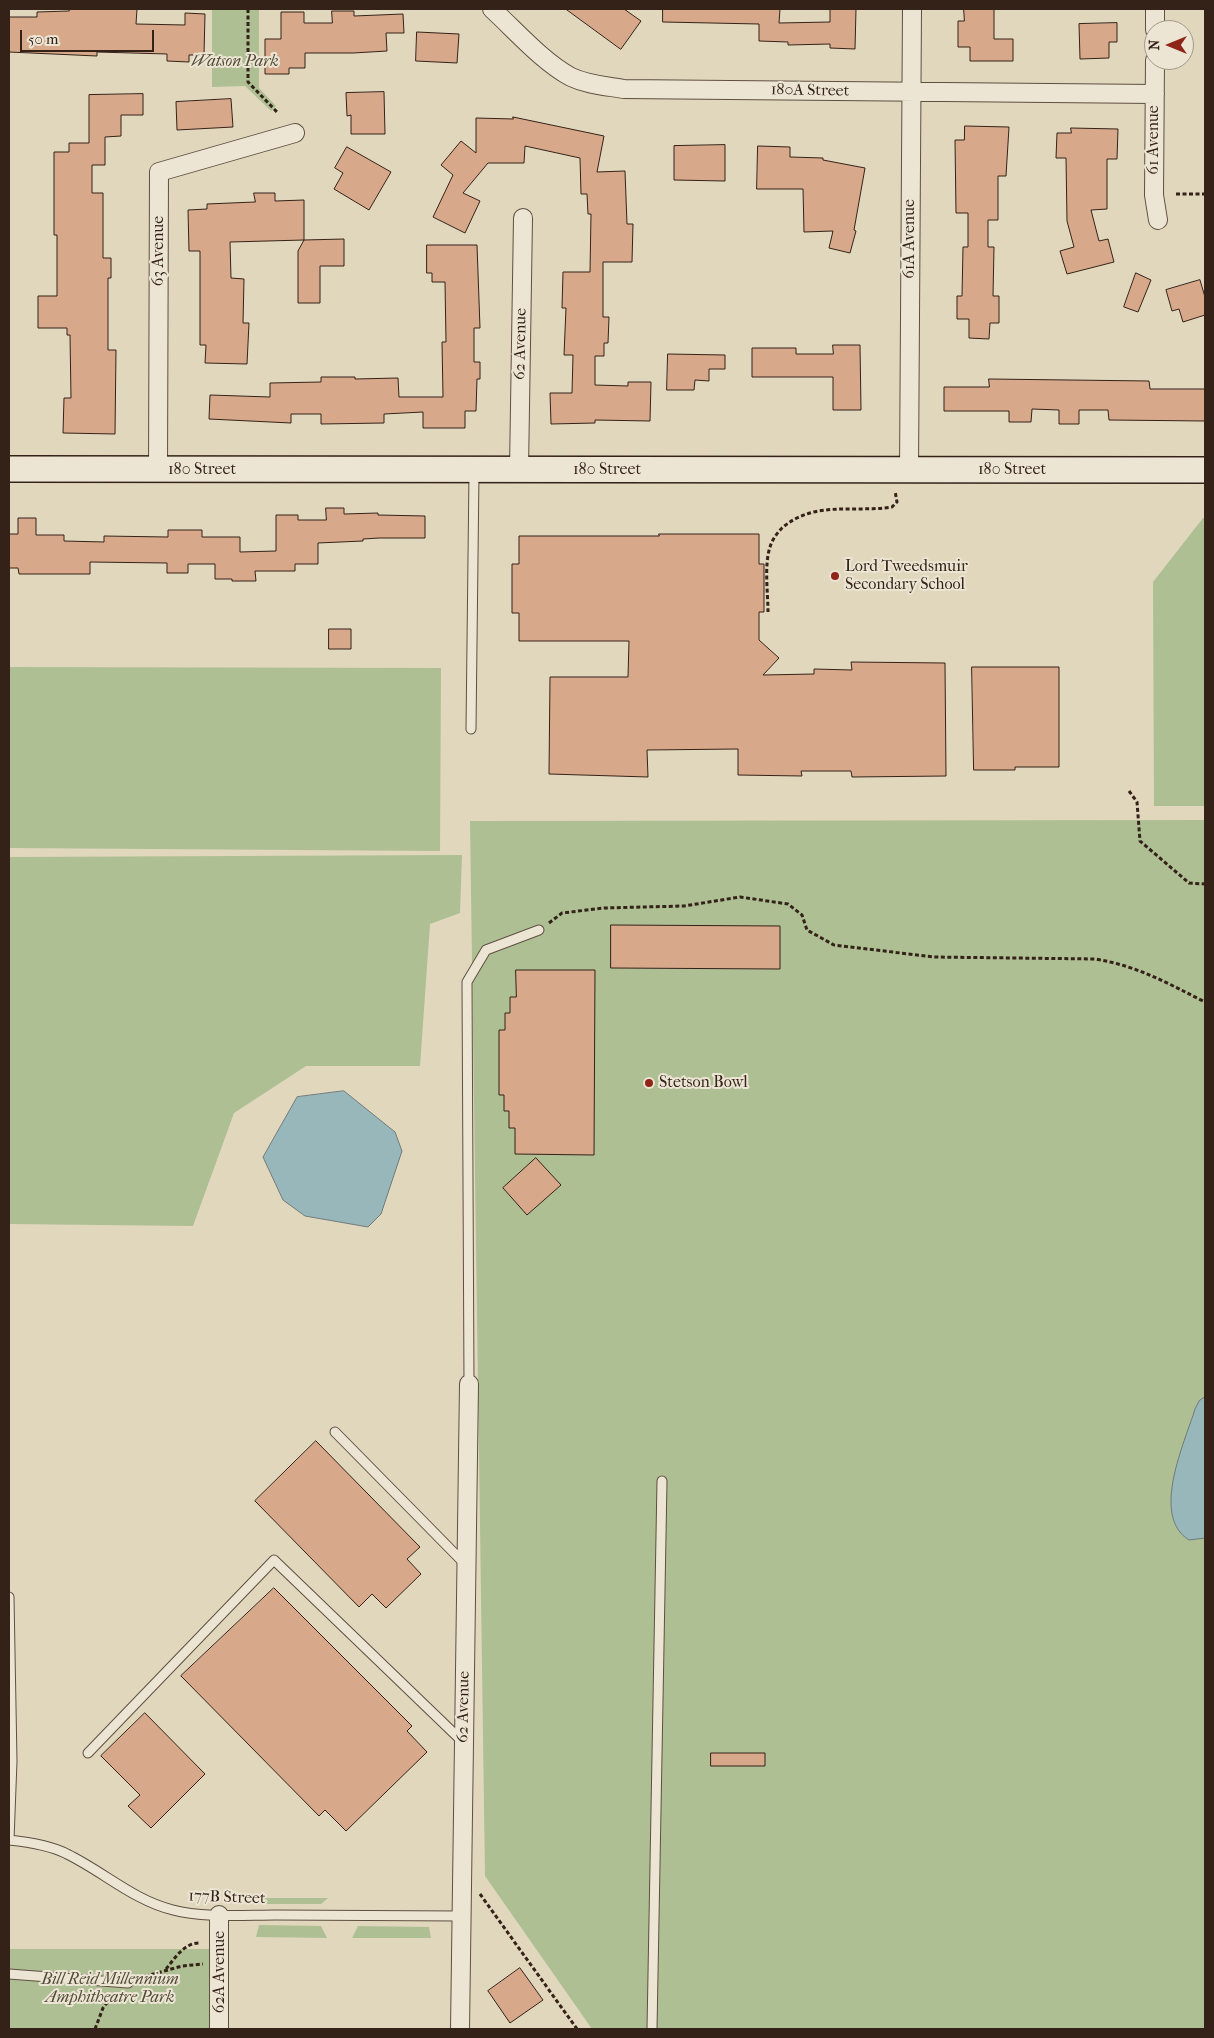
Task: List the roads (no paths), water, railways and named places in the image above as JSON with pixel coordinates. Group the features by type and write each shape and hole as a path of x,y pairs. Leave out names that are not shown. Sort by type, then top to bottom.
{"street":[{"name":"180A Street","path":"492,9 552,64 572,77 593,85 632,89 1154,94"},
{"name":"61A Avenue","path":"909,470 912,9"},
{"name":"61 Avenue","path":"1155,70 1154,195 1158,220"},
{"name":"63 Avenue","path":"158,470 159,172 295,133"},
{"name":"62 Avenue","path":"519,469 523,218"},
{"name":"180 Street","path":"9,470 1205,470"},
{"name":"62 Avenue","path":"460,2029 460,1916 469,1384"},
{"name":"62A Avenue","path":"219,2029 220,1915"}],"lane":[{"path":"471,729 474,469"},
{"path":"469,1384 467,982 486,950 539,930"},
{"path":"334,1432 466,1565"},
{"path":"652,2029 662,1481"},
{"path":"88,1753 274,1560 463,1742"},
{"path":"9,1597 9,1840"},
{"name":"177B Street","path":"9,1840 31,1843 65,1852 97,1870 125,1890 148,1902 175,1911 220,1915 460,1916"},
{"path":"9,1974 128,1983"}],"water":[{"path":"344,1091 395,1132 402,1151 381,1214 368,1227 305,1216 283,1200 263,1157 297,1097"},
{"path":"1205,1397 1205,1538 1189,1540 1178,1529 1172,1514 1171,1497 1178,1459 1184,1440 1195,1409 1199,1401"}],"place":[{"name":"Lord Tweedsmuir Secondary School","path":"835,576"},
{"name":"Stetson Bowl","path":"649,1083"}],"park label":[{"name":"Watson Park","path":"235,62"},
{"name":"Bill Reid Millennium Amphitheatre Park","path":"110,1989"}]}
